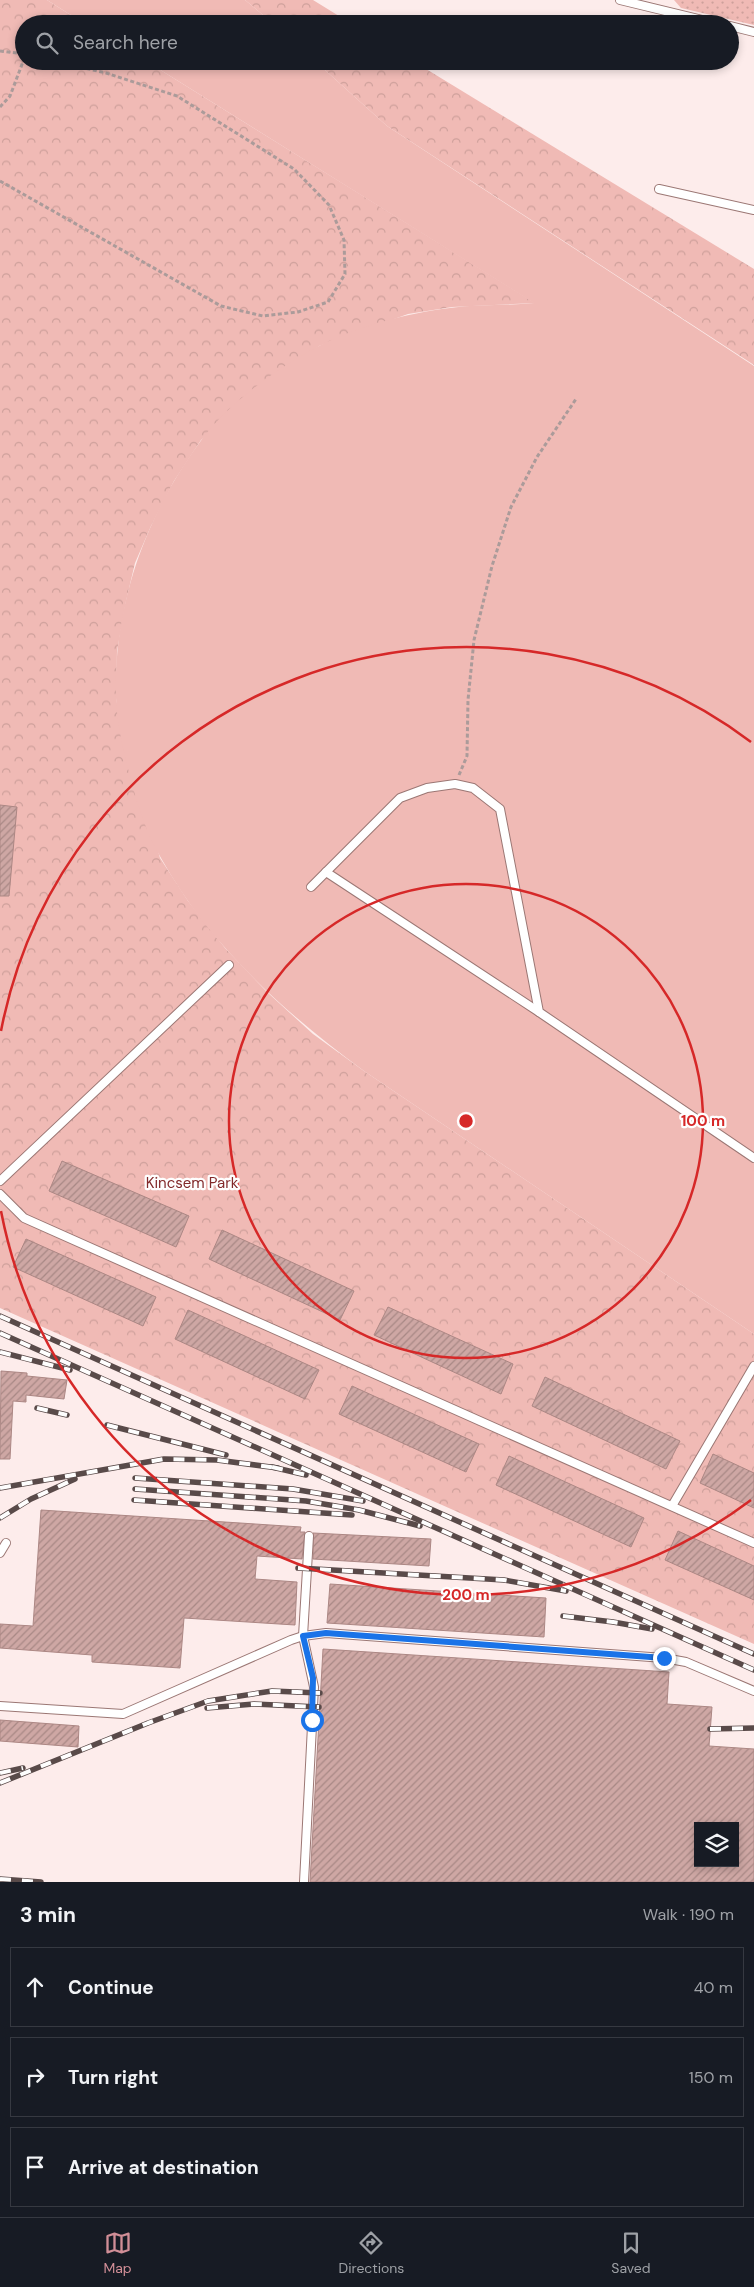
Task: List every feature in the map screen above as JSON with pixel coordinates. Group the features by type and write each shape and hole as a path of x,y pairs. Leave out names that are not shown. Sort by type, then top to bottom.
{"lane":[{"path":"620,0 647,3 688,15"},
{"path":"739,28 754,32"},
{"path":"659,189 754,210"},
{"path":"311,887 400,798 427,788 455,784 473,788 500,809 539,1012"},
{"path":"326,872 539,1012 754,1158"},
{"path":"0,1181 229,965"},
{"path":"0,1194 24,1218 754,1543"},
{"path":"672,1506 754,1366"},
{"path":"304,1882 314,1687 303,1636 309,1536"},
{"path":"0,1553 6,1544"},
{"path":"0,1706 123,1714 303,1636 326,1633 664,1658 686,1662 754,1691"}],"path":[{"path":"0,51 15,53"},
{"path":"0,107 10,96 20,70"},
{"path":"0,181 204,296 229,308 263,316 298,312 328,302 345,274 344,240 329,205 294,169 177,96 93,70"},
{"path":"455,784 467,756 468,700 474,640 492,566 510,507 542,450 576,399"}],"green space":[{"name":"Kincsem Park","path":"0,0 47,0 71,15 15,15 15,70 160,70 535,303 452,307 408,314 319,346 201,440 174,481 135,563 117,651 116,700 160,858 188,901 225,948 267,992 313,1034 364,1071 754,1334 754,1644 0,1308"},
{"path":"47,0 245,0 263,15 71,15"},
{"path":"245,0 313,0 337,15 263,15"},
{"path":"674,0 754,0 754,25 739,22 739,15 711,15 681,8"},
{"path":"160,70 325,70 387,126 754,366 754,1334 364,1071 278,1001 225,948 180,890 161,858 143,820 123,750 116,698 120,629 127,596 149,531 164,500 181,470 211,428 253,388 317,347 348,333 382,322 433,310 482,305 534,303"},
{"path":"325,70 428,70 754,269 754,365 387,126"}],"building":[{"path":"0,805 17,807 9,896 0,896"},
{"path":"62,1161 189,1216 176,1247 49,1191"},
{"path":"222,1230 354,1291 340,1320 209,1259"},
{"path":"26,1239 156,1297 143,1326 13,1267"},
{"path":"388,1307 513,1364 501,1394 374,1335"},
{"path":"188,1310 319,1370 305,1399 175,1339"},
{"path":"1,1371 27,1373 27,1376 67,1380 64,1399 26,1395 26,1402 13,1401 10,1459 0,1459"},
{"path":"545,1377 680,1441 666,1469 532,1406"},
{"path":"352,1386 479,1444 466,1472 339,1414"},
{"path":"713,1454 754,1473 754,1508 700,1483"},
{"path":"509,1456 644,1518 631,1547 496,1485"},
{"path":"41,1510 301,1527 300,1532 305,1532 302,1559 257,1556 255,1579 297,1582 295,1625 184,1618 180,1668 92,1662 92,1655 0,1648 0,1624 33,1626"},
{"path":"678,1531 754,1566 754,1600 665,1560"},
{"path":"313,1533 431,1539 429,1566 313,1559"},
{"path":"330,1584 546,1598 544,1637 327,1623"},
{"path":"323,1649 669,1672 667,1704 712,1707 709,1746 754,1749 754,1882 310,1882"},
{"path":"0,1720 79,1726 78,1747 0,1741"}],"railway":[{"path":"0,1316 754,1654"},
{"path":"0,1333 754,1670"},
{"path":"0,1352 70,1370"},
{"path":"37,1408 67,1415"},
{"path":"107,1425 226,1455"},
{"path":"0,1488 164,1459 217,1460 278,1468"},
{"path":"272,1467 306,1475"},
{"path":"135,1478 293,1489 363,1501"},
{"path":"0,1518 31,1499 75,1479"},
{"path":"135,1489 306,1501 359,1510 420,1526"},
{"path":"134,1500 352,1515"},
{"path":"298,1568 504,1580 566,1591"},
{"path":"563,1616 652,1629"},
{"path":"0,1783 148,1723 208,1701 272,1691 320,1693"},
{"path":"207,1708 254,1704 319,1707"},
{"path":"710,1729 754,1728"},
{"path":"0,1773 23,1768"},
{"path":"0,1879 41,1882"}],"route":[{"path":"312,1720 314,1687 303,1636 314,1634 326,1633 664,1658"}]}
